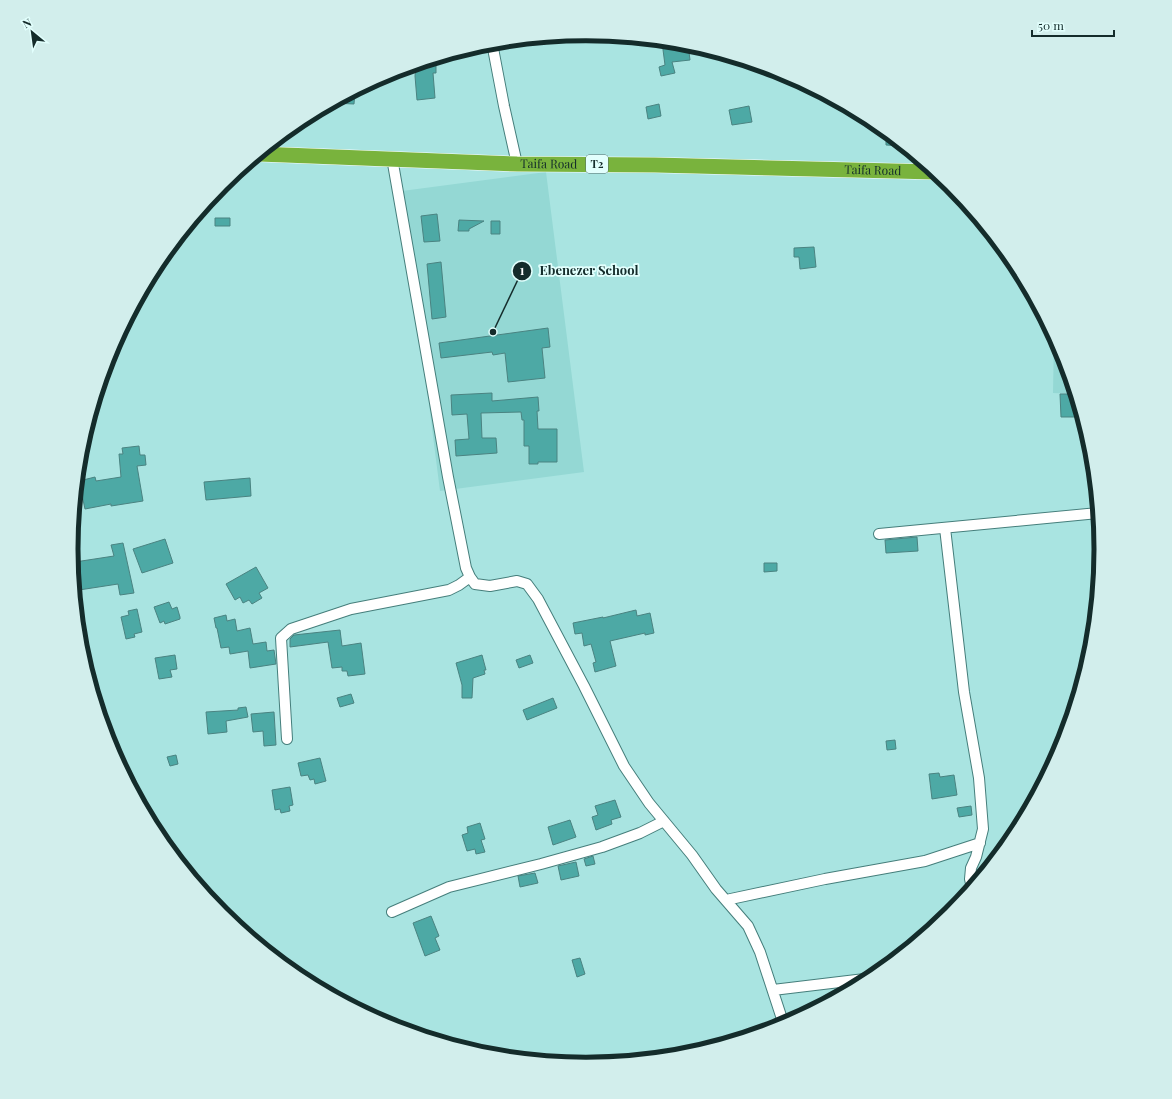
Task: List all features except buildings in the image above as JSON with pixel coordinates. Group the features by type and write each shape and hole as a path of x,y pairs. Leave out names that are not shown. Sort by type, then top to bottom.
{"highway":[{"name":"Taifa Road","path":"266,154 517,164 655,165 926,172"}],"street":[{"path":"493,50 517,164"},
{"path":"392,158 448,476 466,568 470,577 475,584 490,586 517,581 527,584 538,599 624,766 649,803 692,855 716,889 748,926 754,937 782,1019"},
{"path":"879,534 1093,514"},
{"path":"945,528 964,692 979,778 982,829 980,843 971,868 971,882"},
{"path":"288,739 281,638 291,629 351,609 425,593 449,590 470,577"},
{"path":"392,912 449,887 602,847 640,833 664,821"},
{"path":"726,900 825,879 926,861 980,843"},
{"path":"773,990 856,980"}],"shaded area":[{"path":"546,172 584,472 440,491 402,191"},
{"path":"1054,350 1070,394 1053,393"}],"place":[{"name":"Ebenezer School","path":"493,332"}]}
